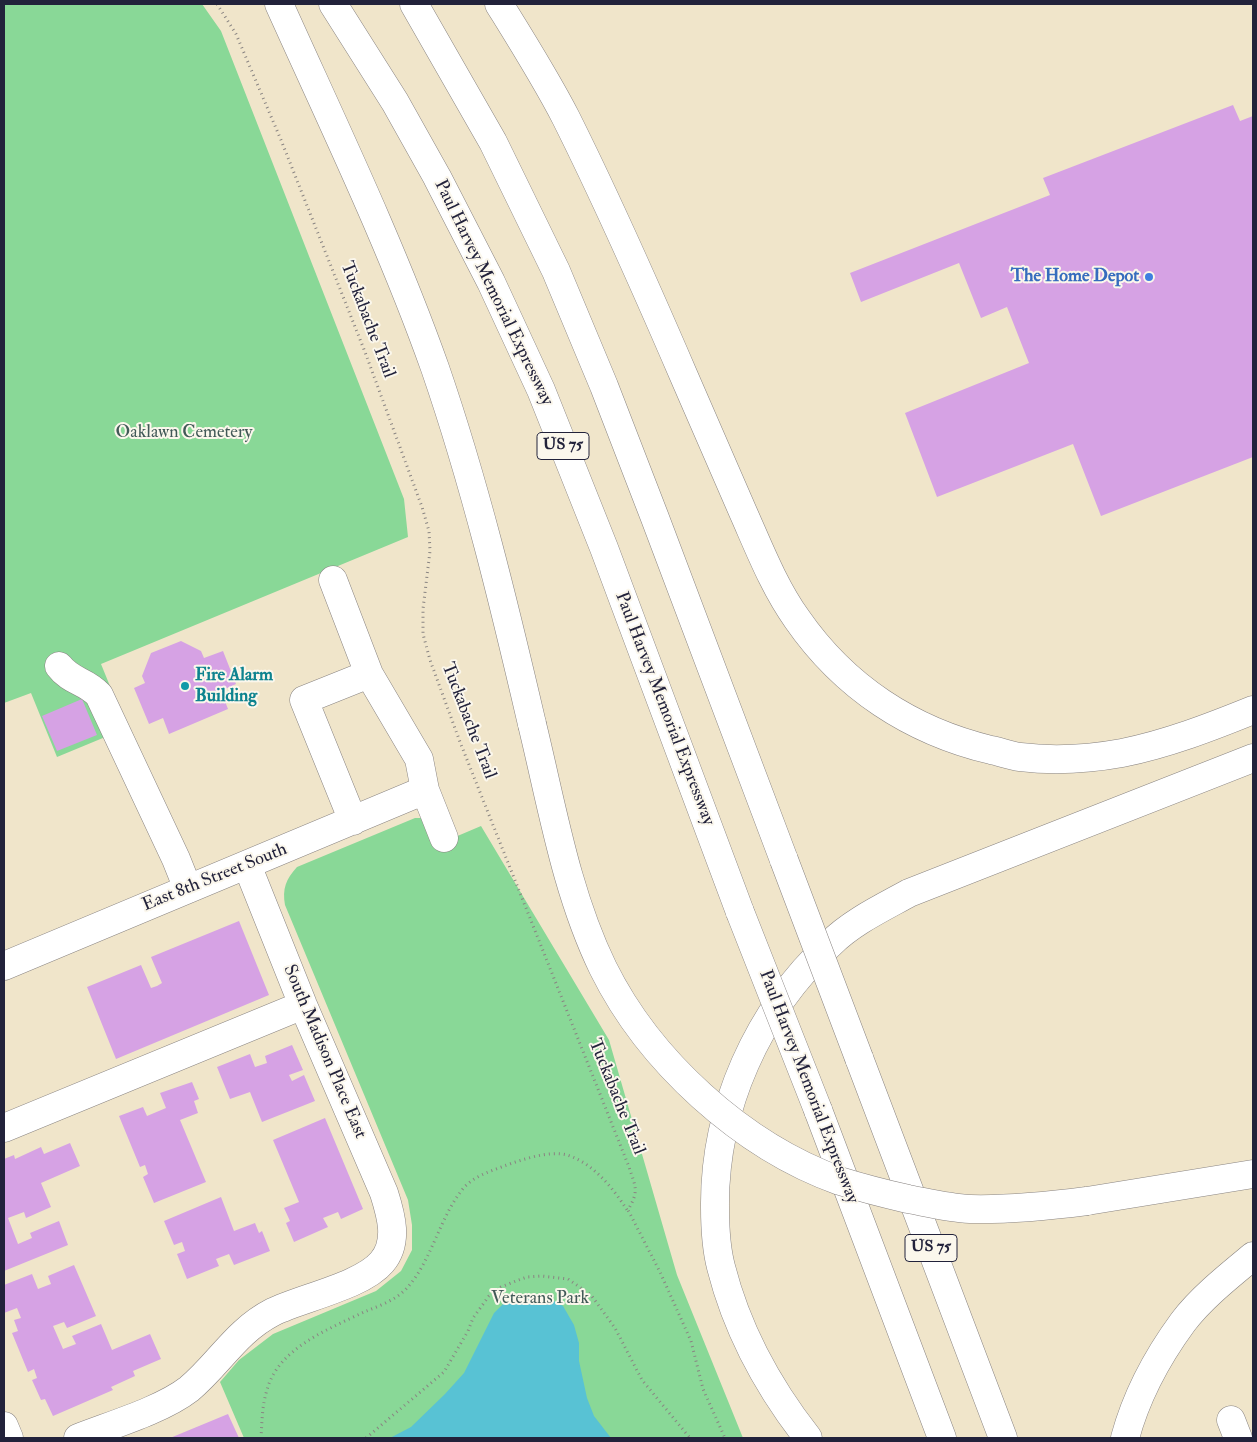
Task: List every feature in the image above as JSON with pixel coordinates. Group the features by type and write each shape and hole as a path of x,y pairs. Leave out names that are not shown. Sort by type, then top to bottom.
{"main road":[{"path":"279,4 385,244 437,374 474,489 513,640 574,896 603,969 636,1023 683,1078 738,1125 786,1156 840,1180 896,1196 937,1205 969,1208 1019,1208 1087,1201 1253,1174"},
{"name":"Paul Harvey Memorial Expressway","path":"333,4 438,177 491,282 541,390 604,548 740,912 818,1110 942,1438"},
{"name":"US 75","path":"414,4 493,142 556,272 641,482 1003,1438"},
{"path":"499,4 565,116 604,197 631,254 757,544 781,594 797,620 821,650 852,681 884,705 924,728 970,745 1020,757 1072,759 1122,753 1166,742 1253,710"},
{"path":"333,580 369,674 418,759 425,790 444,838"},
{"path":"58,666 66,675 92,686 99,695 172,849 188,889"},
{"path":"353,821 304,700 369,674"},
{"path":"808,1438 763,1374 743,1332 721,1266 715,1226 715,1187 720,1138 732,1096 764,1025 798,976 830,943 860,921 910,893 1253,758"},
{"name":"East 8th Street South","path":"4,966 425,790"},
{"name":"South Madison Place East","path":"78,1438 160,1406 188,1389 241,1334 272,1312 363,1277 383,1262 392,1242 391,1215 384,1193 303,1005 247,865"},
{"path":"4,1128 303,1005"},
{"path":"1125,1438 1130,1420 1153,1370 1184,1321 1222,1282 1253,1256"},
{"path":"4,1426 9,1438"}],"path":[{"name":"Tuckabache Trail","path":"217,4 236,34 274,123 365,352 422,507 429,531 430,551 423,609 423,634 430,660 464,752 629,1167 636,1197 628,1210"},
{"path":"261,1438 263,1405 267,1388 275,1370 291,1353 325,1331 392,1300 406,1289 424,1264 452,1206 470,1181 487,1172 529,1158 566,1155 585,1165 608,1184 628,1210 660,1272 692,1341 702,1389 725,1438"},
{"path":"366,1438 444,1372 468,1331 473,1318 489,1296 501,1287 516,1281 527,1277 541,1276 568,1279 591,1295 615,1328 642,1380 690,1438"}],"green space":[{"name":"Oaklawn Cemetery","path":"4,4 202,4 221,31 404,499 408,537 101,664 127,728 57,757 31,693 4,703"},
{"name":"Veterans Park","path":"415,818 424,818 441,843 481,826 609,1040 677,1275 743,1438 244,1438 220,1382 239,1360 273,1334 376,1291 401,1271 412,1250 412,1225 408,1200 285,905 284,894 288,880 297,867"}],"water":[{"path":"537,1294 563,1306 574,1325 579,1343 579,1361 587,1398 594,1416 611,1438 390,1438 411,1427 464,1373 494,1313 507,1300"}],"building":[{"name":"The Home Depot","path":"1233,105 1240,121 1253,116 1253,457 1101,516 1073,444 937,497 905,413 1029,363 1007,307 981,318 959,263 861,302 850,273 1050,195 1043,178"},
{"name":"Fire Alarm Building","path":"181,641 201,651 204,658 223,651 236,684 221,691 228,709 169,734 163,718 149,724 134,688 145,683 142,676 151,653"},
{"path":"82,699 97,735 57,751 42,716"},
{"path":"239,921 269,995 116,1059 87,987 141,965 151,988 157,986 162,983 151,957"},
{"path":"292,1045 303,1070 289,1075 292,1081 304,1075 315,1101 262,1122 250,1092 230,1099 217,1067 250,1054 255,1067 267,1063 265,1056"},
{"path":"192,1082 199,1099 194,1101 198,1113 180,1120 206,1182 154,1203 143,1177 148,1174 145,1165 140,1167 119,1116 143,1107 147,1116 166,1108 160,1093"},
{"path":"325,1118 363,1209 341,1219 338,1212 323,1218 328,1227 294,1242 286,1223 290,1221 284,1208 299,1202 273,1140"},
{"path":"70,1143 80,1166 41,1183 51,1207 26,1218 24,1212 8,1218 18,1244 32,1238 30,1233 59,1221 68,1245 4,1271 4,1159 14,1155 15,1159 41,1147 44,1154"},
{"path":"221,1197 234,1231 255,1223 259,1233 262,1231 270,1251 234,1265 229,1254 216,1259 219,1266 187,1279 177,1254 185,1251 182,1242 174,1245 164,1221"},
{"path":"74,1265 96,1316 67,1328 64,1322 53,1326 63,1349 76,1344 72,1336 101,1324 112,1350 150,1334 161,1359 133,1371 135,1376 111,1387 113,1390 53,1416 45,1399 41,1400 32,1380 37,1378 34,1369 28,1372 12,1333 18,1331 14,1320 21,1318 17,1308 4,1313 4,1285 32,1274 38,1289 51,1284 48,1276"},
{"path":"228,1414 239,1438 170,1438"}],"place":[{"name":"The Home Depot","path":"1149,277"},
{"name":"Fire Alarm Building","path":"185,686"}]}
